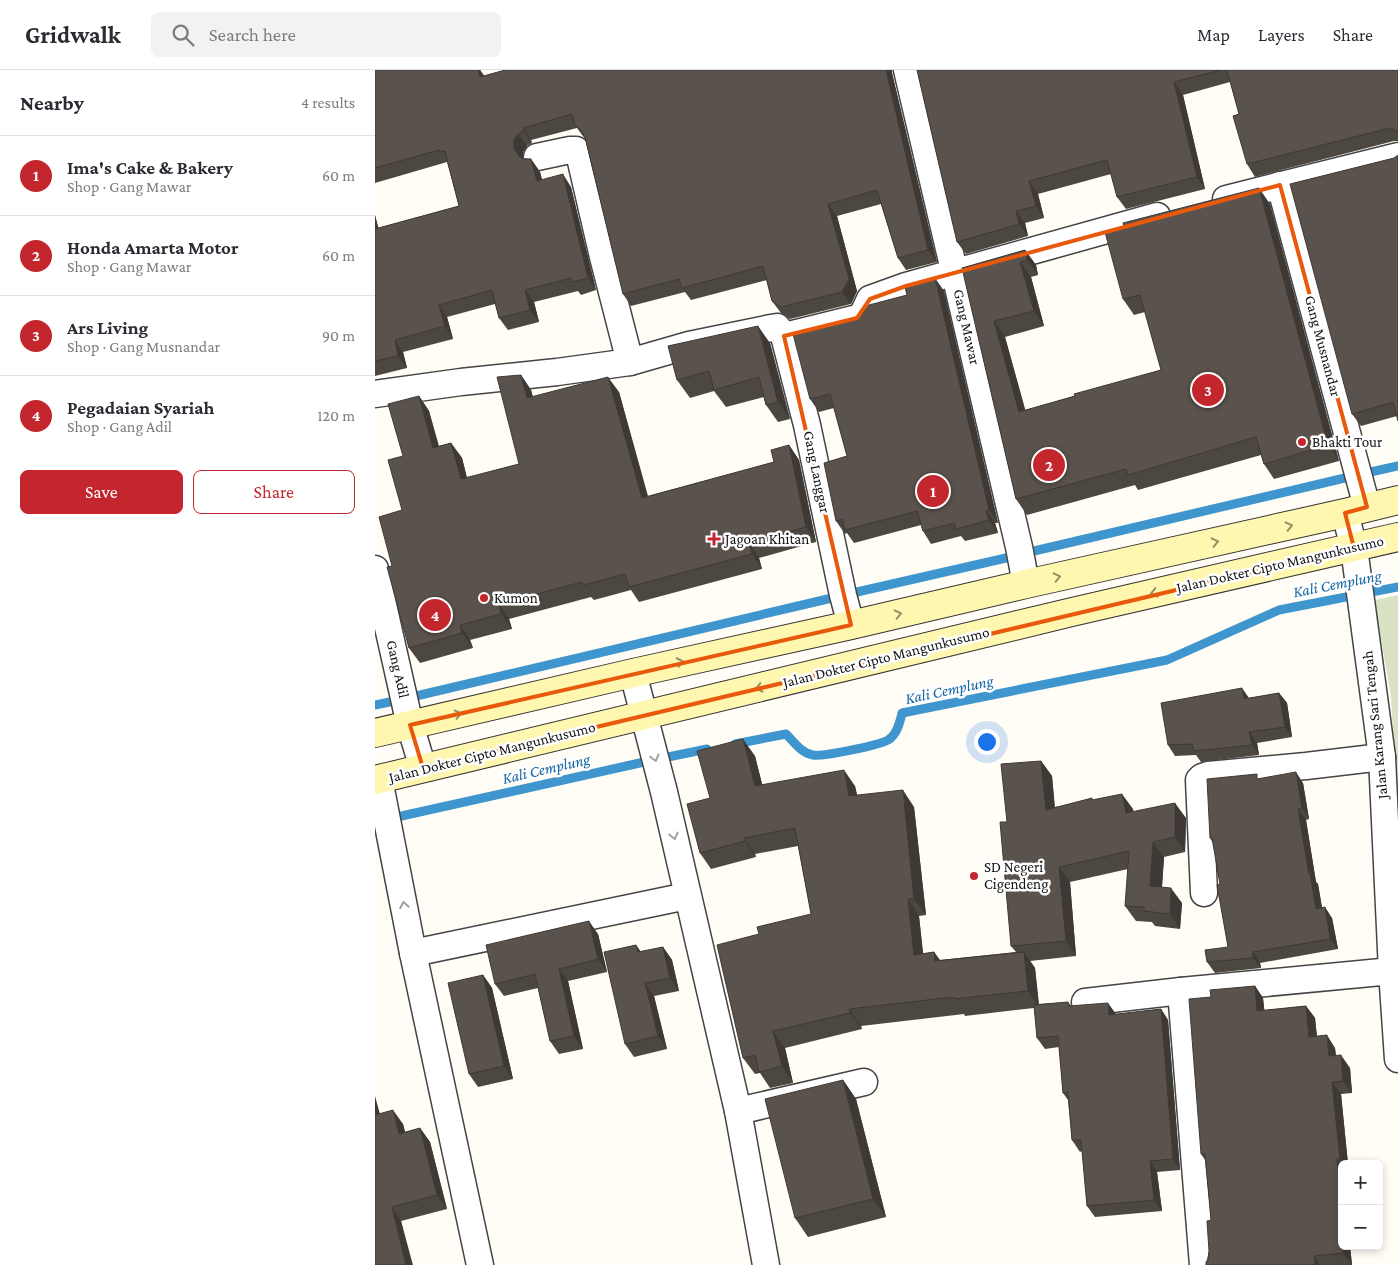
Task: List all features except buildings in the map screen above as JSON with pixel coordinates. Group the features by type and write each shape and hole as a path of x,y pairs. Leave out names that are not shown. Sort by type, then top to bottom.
{"main road":[{"path":"375,733 1398,500"},
{"name":"Jalan Dokter Cipto Mangunkusumo","path":"379,787 423,768 645,721 1082,610 1398,537"}],"street":[{"name":"Gang Mawar","path":"907,70 1019,547 1026,584"},
{"path":"537,157 570,150 576,150 579,153 629,362"},
{"path":"1204,204 1398,156"},
{"name":"Gang Musnandar","path":"1280,185 1356,510"},
{"path":"375,394 629,362 689,345 857,318 863,314 870,299 906,286 1176,212"},
{"name":"Gang Langgar","path":"777,332 807,425 851,625"},
{"name":"Jalan Karang Sari Tengah","path":"1356,510 1354,548 1382,757 1398,1059"},
{"name":"Gang Adil","path":"375,569 410,725 423,768"},
{"path":"633,673 663,788 738,1110 766,1265"},
{"path":"1204,894 1199,780 1201,777 1382,757"},
{"path":"379,787 480,1265"},
{"path":"413,953 687,896"},
{"path":"1085,1002 1392,971"},
{"path":"1181,991 1203,1265"},
{"path":"738,1110 864,1082"}],"highlighted area":[{"path":"1280,185 1367,507 1345,513 1354,548 423,768 410,725 851,625 784,336 857,318 870,299 906,286"}],"green space":[{"path":"1398,595 1398,818 1391,696 1374,600"}],"waterway":[{"path":"1366,473 1398,466"},
{"path":"1034,551 1349,477"},
{"path":"857,592 1006,558"},
{"name":"Kali Cemplung","path":"735,744 786,734 801,750 813,755 863,747 891,738 898,728 902,713 1167,660 1279,610 1398,587"},
{"path":"416,696 832,598"},
{"path":"375,705 394,701"},
{"name":"Kali Cemplung","path":"388,819 707,749"}],"place":[{"name":"Ars Living","path":"1208,390"},
{"name":"Bhakti Tour","path":"1302,442"},
{"name":"Honda Amarta Motor","path":"1049,465"},
{"name":"Ima's Cake & Bakery","path":"933,491"},
{"name":"Jagoan Khitan","path":"714,539"},
{"name":"Kumon","path":"484,598"},
{"name":"Pegadaian Syariah","path":"435,615"},
{"name":"SD Negeri Cigendeng","path":"974,876"}]}
